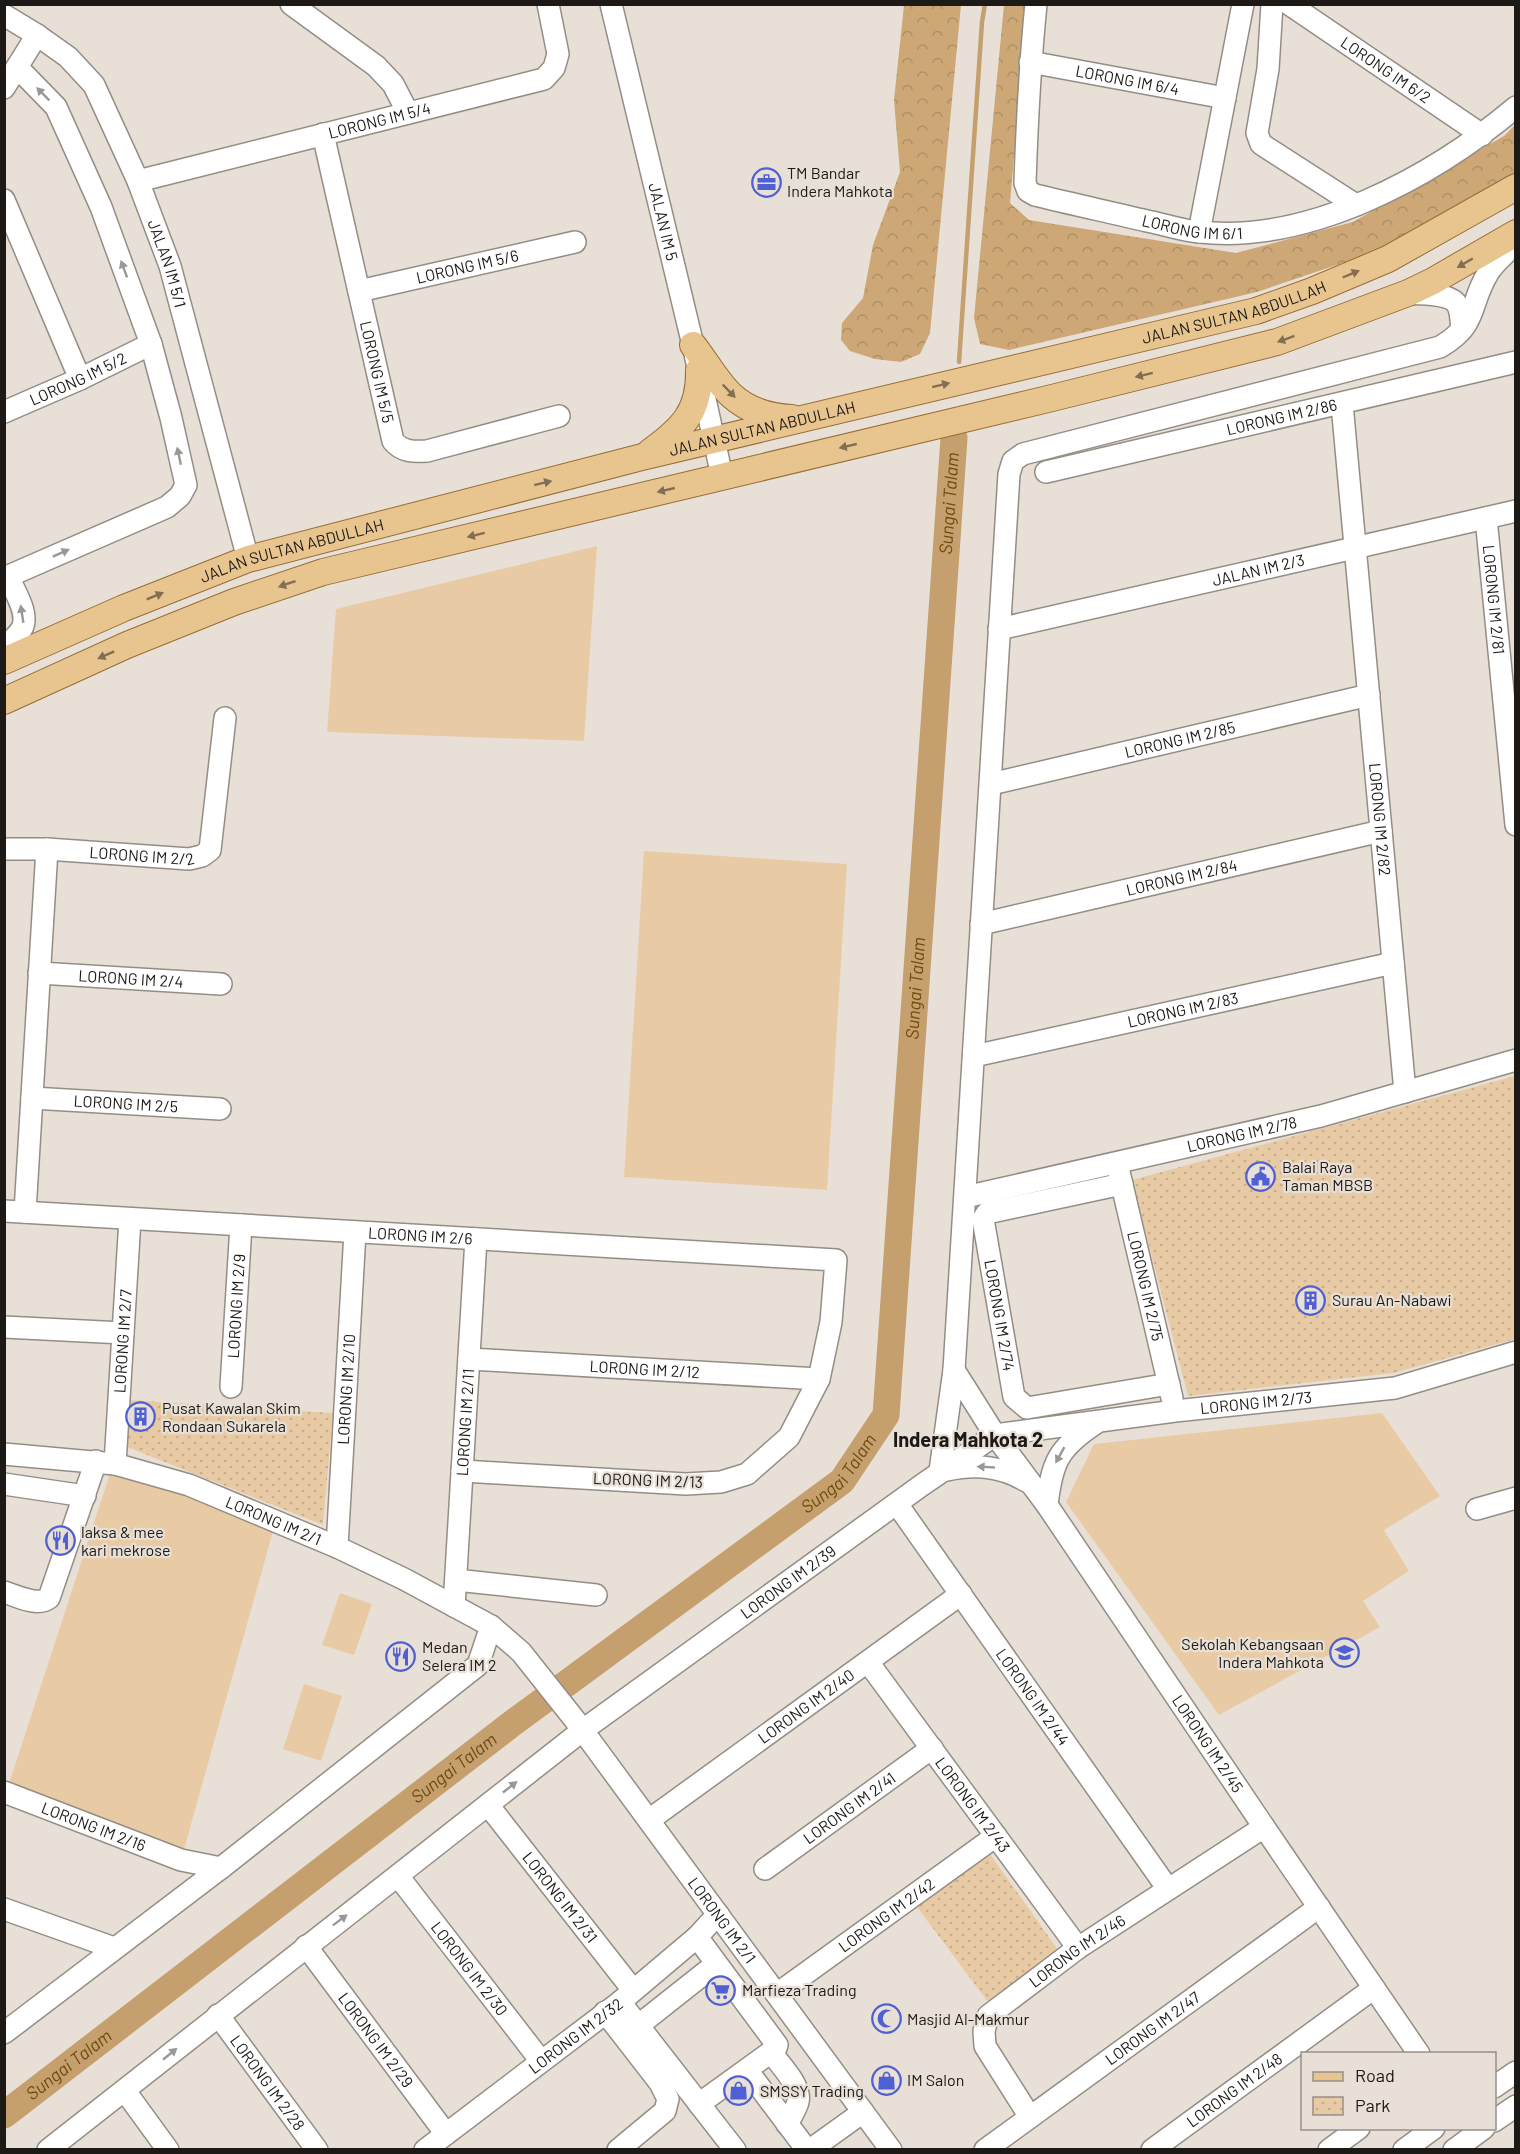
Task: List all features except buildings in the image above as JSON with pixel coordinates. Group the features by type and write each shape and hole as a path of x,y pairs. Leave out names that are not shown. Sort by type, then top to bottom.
{"main road":[{"name":"JALAN SULTAN ABDULLAH","path":"4,661 124,608 248,559 642,457 1256,311 1312,291 1388,259 1515,187"},
{"name":"JALAN SULTAN ABDULLAH","path":"4,701 181,623 234,602 323,572 1277,342 1408,293 1515,233"},
{"path":"693,345 730,394 757,411 776,417 800,419"},
{"path":"642,457 673,436 687,419 699,386 699,370"},
{"path":"1001,370 979,386 976,396 981,403 1048,399"},
{"path":"884,399 901,401 909,412 908,423 903,430 893,436"}],"street":[{"path":"291,4 376,66 393,84 408,113"},
{"name":"LORONG IM 5/4","path":"138,181 544,79 554,68 558,54 548,4"},
{"name":"JALAN IM 5","path":"611,4 699,370 722,476"},
{"name":"LORONG IM 6/1","path":"1036,4 1030,62 1025,183 1028,191 1035,195 1199,232 1228,233 1276,229 1356,205 1420,175 1482,135 1515,107"},
{"path":"1199,232 1243,4"},
{"path":"1272,4 1268,69 1257,133 1258,139 1261,144 1356,205"},
{"name":"LORONG IM 6/2","path":"1289,4 1482,135"},
{"name":"JALAN IM 5/1","path":"4,15 68,57 94,84 138,181 170,266 248,559"},
{"path":"4,88 37,35"},
{"name":"LORONG IM 6/4","path":"1030,62 1225,98"},
{"path":"4,648 22,630 25,620 23,610 6,577 167,507 180,496 186,485 151,344 101,207 56,107 17,67"},
{"name":"LORONG IM 5/5","path":"323,134 393,441 398,447 412,452 427,451 559,416"},
{"path":"4,200 80,379"},
{"path":"1028,1482 1011,1472 996,1467 973,1466 940,1471 954,1370 1009,474 1013,461 1023,454 1440,347 1452,339 1472,316 1486,275 1509,252 1515,241"},
{"name":"LORONG IM 5/6","path":"359,291 575,242"},
{"path":"1408,293 1443,296 1454,300 1458,306 1462,329"},
{"name":"LORONG IM 5/2","path":"4,412 80,379 151,344"},
{"name":"LORONG IM 2/86","path":"1046,472 1515,362"},
{"name":"LORONG IM 2/82","path":"1342,404 1405,1092"},
{"name":"JALAN IM 2/3","path":"999,629 1515,511"},
{"name":"LORONG IM 2/81","path":"1486,518 1515,825"},
{"name":"LORONG IM 2/85","path":"991,784 1369,694"},
{"name":"LORONG IM 2/2","path":"4,849 47,849 189,859 202,856 210,850 225,718"},
{"name":"LORONG IM 2/84","path":"981,924 1382,831"},
{"path":"15,1212 32,1098 47,849"},
{"name":"LORONG IM 2/83","path":"974,1056 1393,963"},
{"name":"LORONG IM 2/4","path":"39,974 221,984"},
{"name":"LORONG IM 2/78","path":"965,1197 1321,1116 1515,1060"},
{"name":"LORONG IM 2/5","path":"32,1098 219,1109"},
{"name":"LORONG IM 2/75","path":"1117,1162 1175,1411"},
{"name":"LORONG IM 2/74","path":"1122,1184 987,1214 983,1219 1014,1397 1027,1408 1169,1384"},
{"name":"LORONG IM 2/6","path":"15,1212 836,1260"},
{"name":"LORONG IM 2/7","path":"4,1592 38,1602 44,1602 48,1598 85,1496 106,1462 123,1334 130,1219"},
{"name":"LORONG IM 2/9","path":"231,1387 241,1225"},
{"name":"LORONG IM 2/10","path":"337,1547 355,1232"},
{"name":"LORONG IM 2/11","path":"454,1606 476,1239"},
{"name":"LORONG IM 2/13","path":"462,1471 686,1484 721,1482 747,1474 789,1437 819,1379 831,1322 836,1260"},
{"path":"4,1326 123,1334"},
{"name":"LORONG IM 2/73","path":"995,1436 1175,1411 1395,1388 1515,1352"},
{"name":"LORONG IM 2/12","path":"469,1359 819,1379"},
{"name":"LORONG IM 2/45","path":"954,1370 995,1436 1047,1505 1418,2052"},
{"path":"1047,1505 1056,1462 1065,1446 1099,1421"},
{"name":"LORONG IM 2/39","path":"48,2150 488,1804 579,1725 897,1504 940,1471 995,1436"},
{"name":"LORONG IM 2/1","path":"4,1454 106,1462 189,1485 337,1547 491,1626 521,1652 579,1725 891,2150"},
{"path":"4,1484 85,1496"},
{"path":"1478,1509 1515,1498"},
{"name":"LORONG IM 2/44","path":"897,1504 1168,1889"},
{"path":"456,1580 596,1595"},
{"name":"LORONG IM 2/40","path":"649,1820 962,1594"},
{"path":"4,2033 220,1868 478,1665 491,1626"},
{"name":"LORONG IM 2/43","path":"868,1662 1078,1948"},
{"name":"LORONG IM 2/41","path":"765,1869 932,1748"},
{"name":"LORONG IM 2/16","path":"4,1792 181,1860 220,1868"},
{"name":"LORONG IM 2/31","path":"488,1804 619,2001"},
{"name":"LORONG IM 2/46","path":"1030,2117 986,2046 984,2031 988,2016 1078,1948 1264,1827"},
{"name":"LORONG IM 2/42","path":"777,1994 996,1836"},
{"name":"LORONG IM 2/30","path":"398,1876 541,2061"},
{"name":"LORONG IM 2/47","path":"985,2150 1319,1907"},
{"path":"4,1909 114,1948"},
{"name":"LORONG IM 2/32","path":"426,2150 619,2001 697,1936 718,1914"},
{"path":"697,1936 776,2043 776,2048 771,2052 699,2104"},
{"name":"LORONG IM 2/29","path":"306,1946 446,2134"},
{"path":"639,2025 716,1964"},
{"name":"LORONG IM 2/48","path":"1152,2150 1374,1988"},
{"path":"619,2001 735,2150"},
{"path":"618,2150 666,2111 668,2099 619,2001"},
{"name":"LORONG IM 2/28","path":"218,2015 317,2150"},
{"path":"771,2052 794,2083 798,2094 798,2102 787,2124"},
{"path":"747,2070 808,2150 863,2112"},
{"path":"1496,2086 1515,2072"},
{"path":"125,2091 168,2150"},
{"path":"1496,2120 1515,2106"},
{"path":"1329,2150 1356,2130"},
{"path":"1404,2150 1431,2130"},
{"path":"1454,2150 1476,2131"}],"green space":[{"path":"904,5 961,5 930,333 920,354 901,362 875,359 850,351 841,340 842,323 863,298 873,245 900,172 894,100"},
{"path":"1004,5 1027,5 1010,203 1029,220 1236,253 1353,222 1504,136 1515,125 1515,175 1381,250 1257,292 1009,350 980,344 974,318"},
{"path":"597,546 584,741 327,732 336,609"},
{"path":"644,851 847,864 827,1190 624,1177"},
{"path":"1515,1076 1515,1339 1394,1373 1188,1396 1132,1180"},
{"path":"129,1400 333,1413 323,1525 127,1447"},
{"name":"Sekolah Kebangsaan Indera Mahkota","path":"1382,1413 1440,1496 1384,1530 1409,1571 1363,1601 1380,1627 1219,1715 1066,1502 1094,1444"},
{"path":"114,1461 274,1528 181,1860 6,1793"},
{"path":"340,1593 372,1604 354,1655 322,1645"},
{"path":"304,1684 342,1696 321,1761 283,1749"},
{"path":"987,1850 1061,1954 991,2006 917,1907"}],"waterway":[{"name":"Sungai Talam","path":"959,362 985,4"},
{"name":"Sungai Talam","path":"4,2115 514,1722 842,1481 886,1415 954,438"}],"place":[{"name":"TM Bandar Indera Mahkota","path":"766,182"},
{"name":"Balai Raya Taman MBSB","path":"1261,1176"},
{"name":"Surau An-Nabawi","path":"1311,1300"},
{"name":"Pusat Kawalan Skim Rondaan Sukarela","path":"141,1417"},
{"name":"laksa & mee kari mekrose","path":"60,1541"},
{"name":"Sekolah Kebangsaan Indera Mahkota","path":"1345,1653"},
{"name":"Medan Selera IM 2","path":"401,1656"},
{"name":"Marfieza Trading","path":"721,1990"},
{"name":"Masjid Al-Makmur","path":"886,2019"},
{"name":"IM Salon","path":"886,2080"},
{"name":"SMSSY Trading","path":"739,2091"}],"district":[{"name":"Indera Mahkota 2","path":"968,1440"}]}
